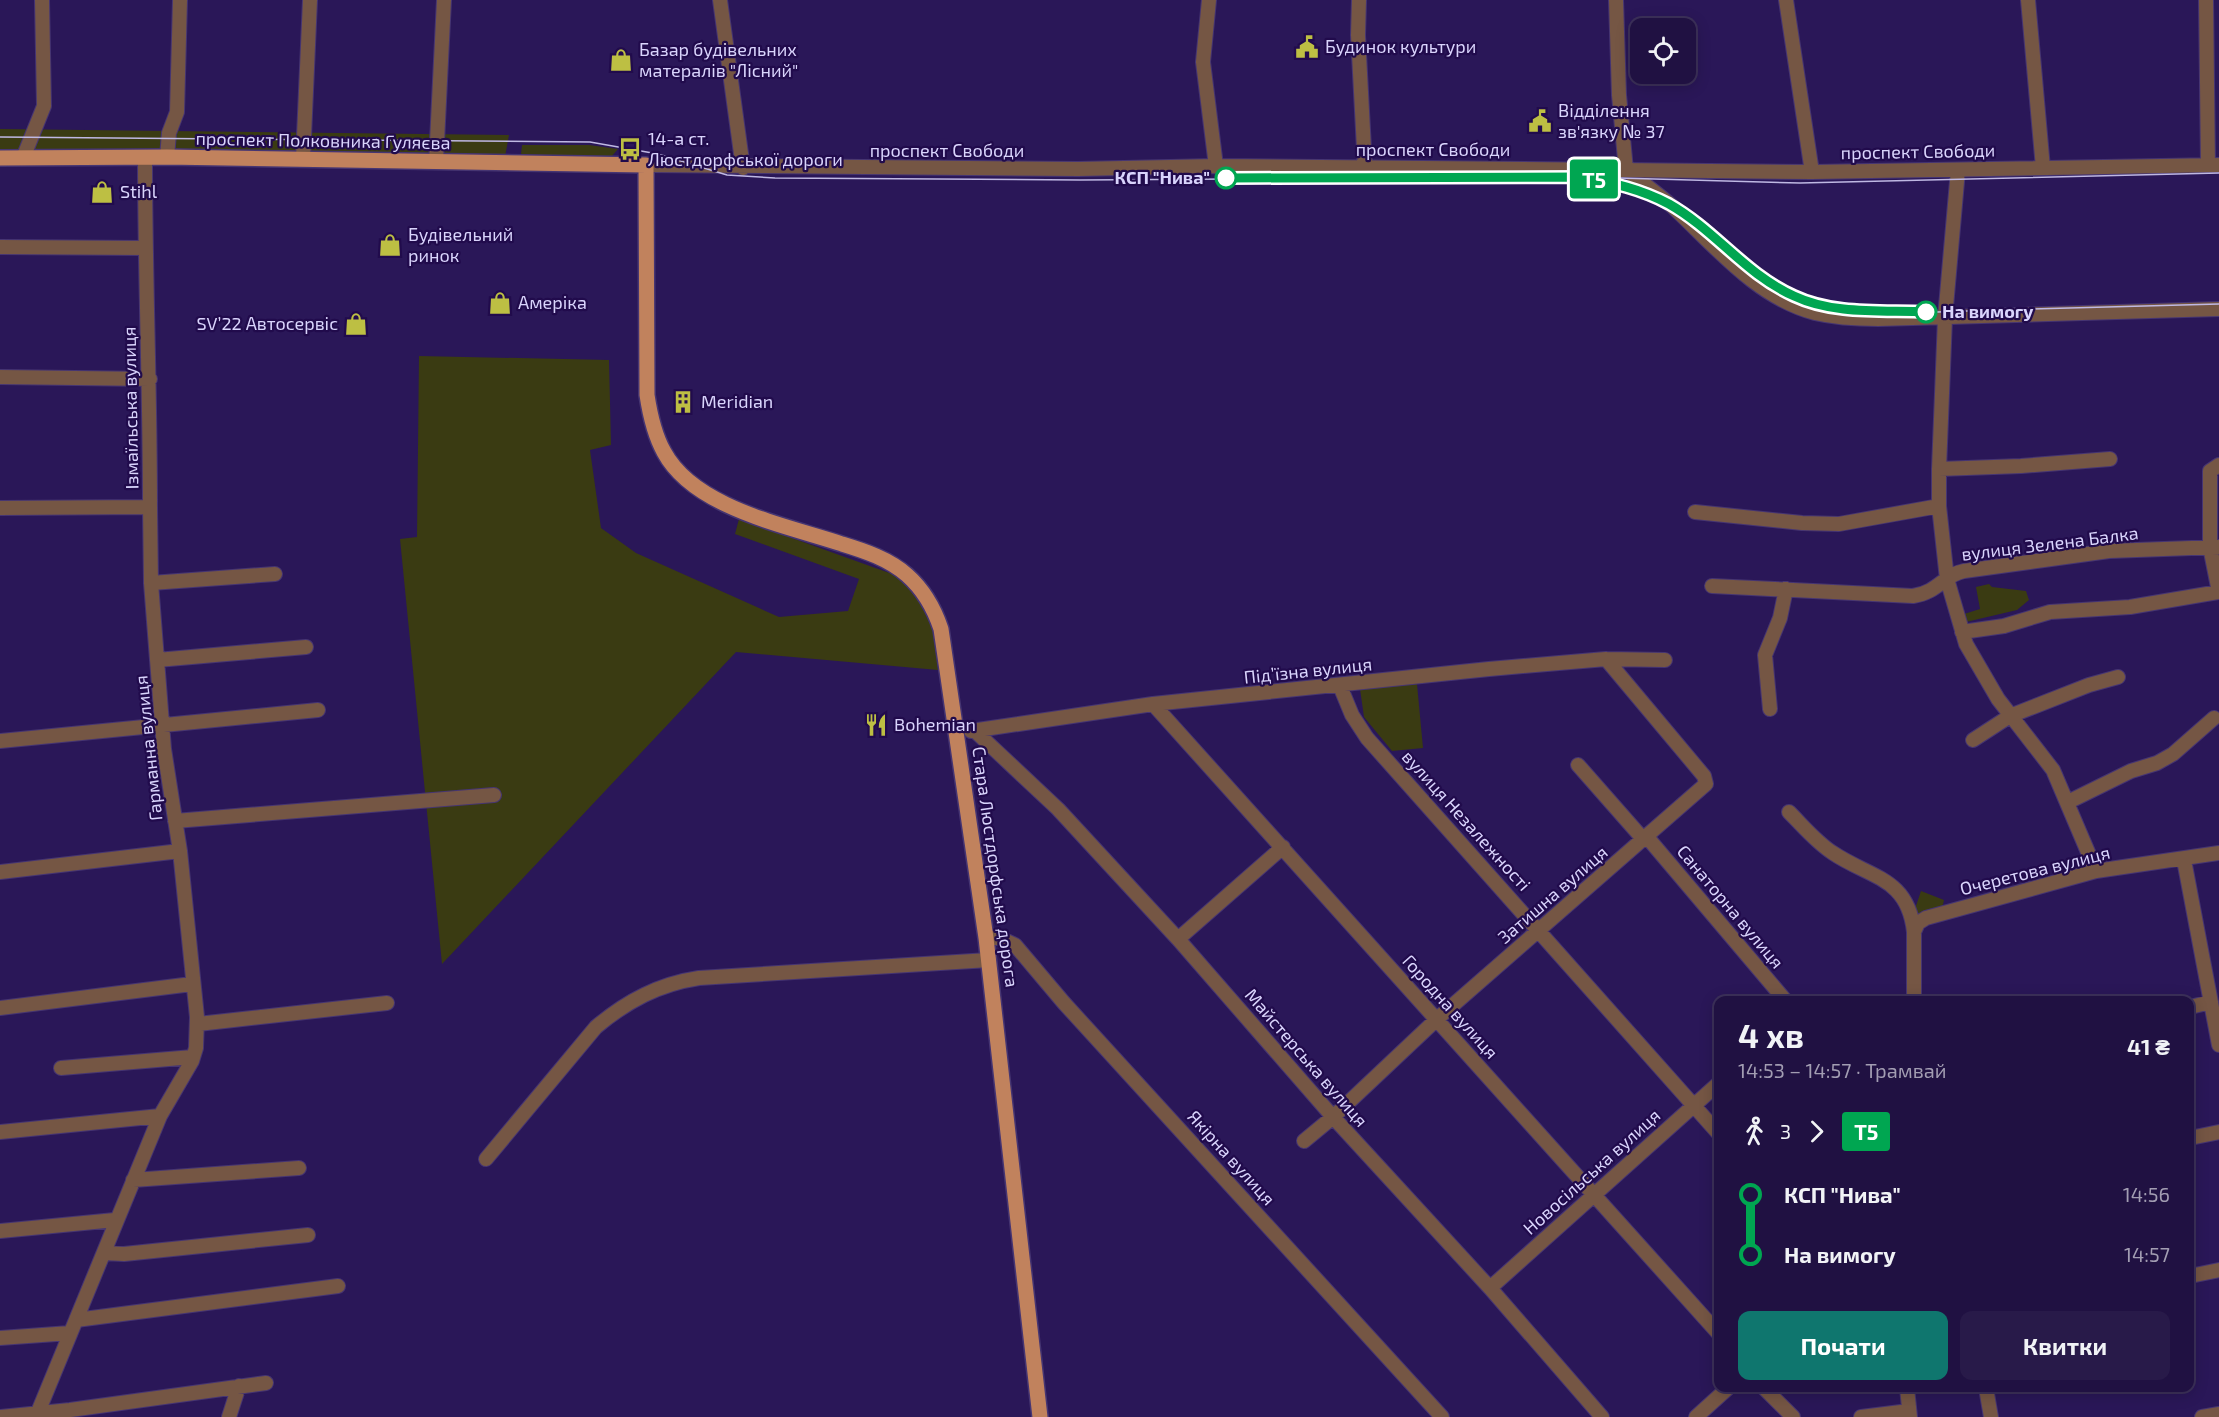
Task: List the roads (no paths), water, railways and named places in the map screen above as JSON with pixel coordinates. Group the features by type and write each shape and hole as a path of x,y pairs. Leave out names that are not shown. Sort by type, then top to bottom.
{"main road":[{"name":"проспект Полковника Гуляєва","path":"0,158 303,159 646,165"},
{"name":"Стара Люстдорфська дорога","path":"646,165 647,395 651,418 664,453 686,480 717,500 879,557 906,574 930,602 941,629 989,960 1040,1417"}],"street":[{"path":"22,158 44,106 42,0"},
{"path":"167,158 169,133 177,112 180,0"},
{"path":"303,159 310,0"},
{"path":"436,162 444,0"},
{"path":"720,0 743,168"},
{"path":"1209,0 1203,62 1216,166"},
{"path":"1359,0 1358,35 1365,168"},
{"path":"1616,0 1619,95 1626,170 1670,205 1739,271 1788,302 1813,312 1842,318 1945,318 2219,309"},
{"path":"1786,0 1812,172"},
{"path":"2028,0 2043,168"},
{"path":"2206,0 2213,22 2213,165"},
{"name":"Ізмаїльська вулиця","path":"0,508 150,507 150,379 145,248 145,158"},
{"name":"проспект Свободи","path":"646,165 743,168 1078,169 1216,166 1812,172 2213,165"},
{"path":"1958,170 1945,318 1939,469 1939,506 1947,579 1962,633 1983,676 2010,716 2043,754 2068,802 2096,872"},
{"path":"0,247 145,248"},
{"path":"0,377 150,379"},
{"path":"1939,469 2110,459"},
{"path":"1962,633 2004,626 2050,612 2130,607 2219,592 2211,471 2218,465"},
{"path":"1695,512 1802,523 1839,524 1939,506"},
{"name":"Гарманна вулиця","path":"150,507 151,583 163,727 180,851 192,984 198,1024 193,1057"},
{"name":"вулиця Зелена Балка","path":"1712,586 1913,596 1933,591 1958,572 2109,551 2215,547"},
{"path":"151,583 274,574"},
{"path":"1770,709 1765,655 1780,618 1786,589"},
{"path":"157,660 306,647"},
{"name":"Підʼїзна вулиця","path":"957,729 975,731 1153,704 1606,659 1665,660"},
{"name":"Затишна вулиця","path":"1304,1141 1333,1117 1437,1019 1646,839 1706,782 1606,659"},
{"path":"1973,740 2010,716 2089,685 2118,677"},
{"name":"вулиця Незалежності","path":"1340,686 1352,715 1367,738 1714,1128"},
{"name":"Городна вулиця","path":"1153,704 1714,1328"},
{"path":"0,741 163,727 318,710"},
{"path":"2068,802 2131,771 2157,763 2173,754 2214,718"},
{"name":"Майстерська вулиця","path":"975,731 1058,809 1178,939 1333,1117 1490,1288 1602,1417"},
{"name":"Санаторна вулиця","path":"1578,765 1646,839 1782,996"},
{"path":"175,821 494,795"},
{"path":"1789,812 1828,850 1892,885 1909,909 1913,937 1914,996"},
{"path":"1178,939 1284,848"},
{"path":"0,872 180,851"},
{"name":"Очеретова вулиця","path":"1913,937 1918,924 1926,918 2096,872 2219,853"},
{"path":"2184,860 2219,1046"},
{"name":"Якірна вулиця","path":"986,938 1000,938 1016,945 1064,1003 1442,1417"},
{"path":"486,1159 596,1027 621,1008 656,988 699,978 989,960"},
{"path":"0,1008 192,984"},
{"path":"2194,1006 2211,1002"},
{"path":"198,1024 387,1004"},
{"path":"61,1068 193,1057"},
{"path":"37,1415 104,1253 115,1220 160,1116 193,1057"},
{"name":"Новосільська вулиця","path":"1490,1288 1593,1193 1714,1088"},
{"path":"0,1132 160,1116"},
{"path":"2194,1137 2219,1132"},
{"path":"133,1180 299,1168"},
{"path":"0,1231 115,1220"},
{"path":"104,1253 124,1254 308,1235"},
{"path":"2194,1275 2219,1270"},
{"path":"76,1320 338,1286"},
{"path":"0,1338 70,1333"},
{"path":"0,1417 71,1414 266,1383"},
{"path":"229,1417 240,1386"},
{"path":"1696,1417 1724,1392"},
{"path":"1768,1392 1793,1417"},
{"path":"1861,1417 1910,1414 1907,1392"},
{"path":"1987,1392 1991,1417"},
{"path":"2202,1417 2219,1414"}],"tram line":[{"path":"0,137 590,142 658,154 727,175 775,178 1080,180 1582,177 1800,183 2219,173"},
{"name":"T5","path":"1226,178 1582,177 1630,187 1670,205 1688,217 1746,268 1795,297 1835,308 1926,312"},
{"path":"1618,184 1644,192 1667,204 1773,285 1818,304 1892,312 2219,304"}],"place":[{"name":"Будинок культури","path":"1307,47"},
{"name":"Базар будівельних матералів \"Лісний\"","path":"621,60"},
{"name":"Відділення зв'язку № 37","path":"1540,121"},
{"name":"14-а ст. Люстдорфської дороги","path":"630,149"},
{"name":"КСП \"Нива\"","path":"1226,178"},
{"name":"Stihl","path":"102,192"},
{"name":"Будівельний ринок","path":"390,245"},
{"name":"Амеріка","path":"500,303"},
{"name":"На вимогу","path":"1926,312"},
{"name":"SV’22 Автосервіс","path":"356,324"},
{"name":"Meridian","path":"683,402"},
{"name":"Bohemian","path":"876,725"}]}
